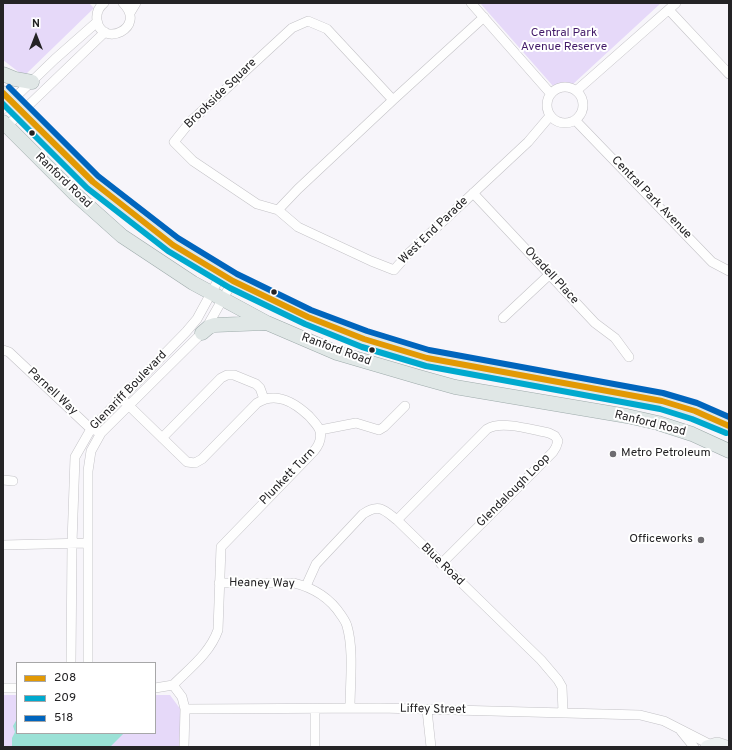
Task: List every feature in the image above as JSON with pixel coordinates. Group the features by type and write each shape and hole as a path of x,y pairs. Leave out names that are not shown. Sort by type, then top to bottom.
{"main road":[{"path":"3,74 15,79 32,82"},
{"name":"Ranford Road","path":"6,101 22,112 93,182 173,246 227,278 308,317 364,339 427,358 662,401 695,411 729,426"},
{"name":"Ranford Road","path":"5,124 75,194 122,236 216,297 268,323 337,353 455,387 627,416 658,423 692,434 729,451"},
{"path":"202,333 215,324 268,323"}],"street":[{"path":"104,3 95,7 97,22 100,28 110,34 121,32 129,24 130,13 136,3"},
{"path":"123,3 130,13"},
{"path":"471,3 551,94"},
{"path":"576,91 672,6 729,74"},
{"path":"278,210 298,189 484,17"},
{"name":"Brookside Square","path":"278,210 257,204 193,161 174,142 190,122 292,28 308,21 327,29 393,100"},
{"path":"6,101 32,82 55,59 97,22"},
{"path":"5,124 22,112 105,32"},
{"path":"564,87 576,91 582,100 582,112 575,120 565,124 559,122 550,116 547,109 547,103 551,94 564,87"},
{"name":"West End Parade","path":"278,210 298,227 370,261 394,270 408,254 528,142 550,116"},
{"name":"Central Park Avenue","path":"575,120 712,262 729,272"},
{"name":"Ovadell Place","path":"473,193 594,323 614,338 629,357"},
{"path":"503,318 550,274"},
{"name":"Glenariff Boulevard","path":"71,662 72,543 75,457 91,429 186,332 216,297 227,278"},
{"name":"Glenariff Boulevard","path":"88,662 88,471 91,451 101,433 130,406 202,333 209,323 216,297 227,278"},
{"name":"Parnell Way","path":"3,350 9,352 91,429 101,433"},
{"path":"162,438 221,378 227,375 234,375 256,384 260,388 264,399"},
{"path":"121,398 187,462 192,463 198,462 257,403 264,399 277,398 294,404 315,423 320,430 356,423 379,430 405,406"},
{"name":"Glendalough Loop","path":"397,520 488,429 494,425 502,424 549,433 555,436 558,441 553,452 442,564"},
{"name":"Plunkett Turn","path":"173,685 208,650 215,639 218,630 221,547 314,451 319,444 320,430"},
{"name":"Blue Road","path":"306,586 316,564 363,514 372,508 383,509 397,520 541,660 562,687 563,712"},
{"path":"3,545 88,543"},
{"name":"Heaney Way","path":"219,583 294,583 306,586 323,596 336,608 347,624 350,646 350,708"},
{"path":"156,688 173,685 182,697 185,709 184,747"},
{"path":"3,688 16,688"},
{"name":"Liffey Street","path":"185,709 350,708 640,714 664,720 715,746"},
{"path":"315,709 315,747"},
{"path":"428,710 431,747"},
{"name":"Liffey Street","path":"679,728 694,747"},
{"path":"715,746 729,737"}],"green space":[{"path":"3,3 89,3 94,8 24,76 3,60"},
{"name":"Central Park Avenue Reserve","path":"480,3 661,3 572,85 553,86"},
{"path":"3,695 16,695 16,734 156,734 156,695 170,695 181,710 180,747 3,747"}],"shaded area":[{"path":"16,721 16,734 123,734 110,747 12,747 12,738 15,732 13,726"}],"transit line":[{"name":"518","path":"9,87 98,176 178,238 237,274 311,310 367,331 429,350 663,393 697,403 729,417"},
{"name":"208","path":"3,93 93,182 173,245 233,281 308,317 364,339 427,358 662,401 695,411 729,426"},
{"name":"209","path":"3,104 87,188 168,251 230,288 305,324 362,347 426,366 660,409 692,419 726,433"}],"place":[{"name":"Metro Petroleum","path":"613,454"},
{"name":"Officeworks","path":"701,540"}]}
